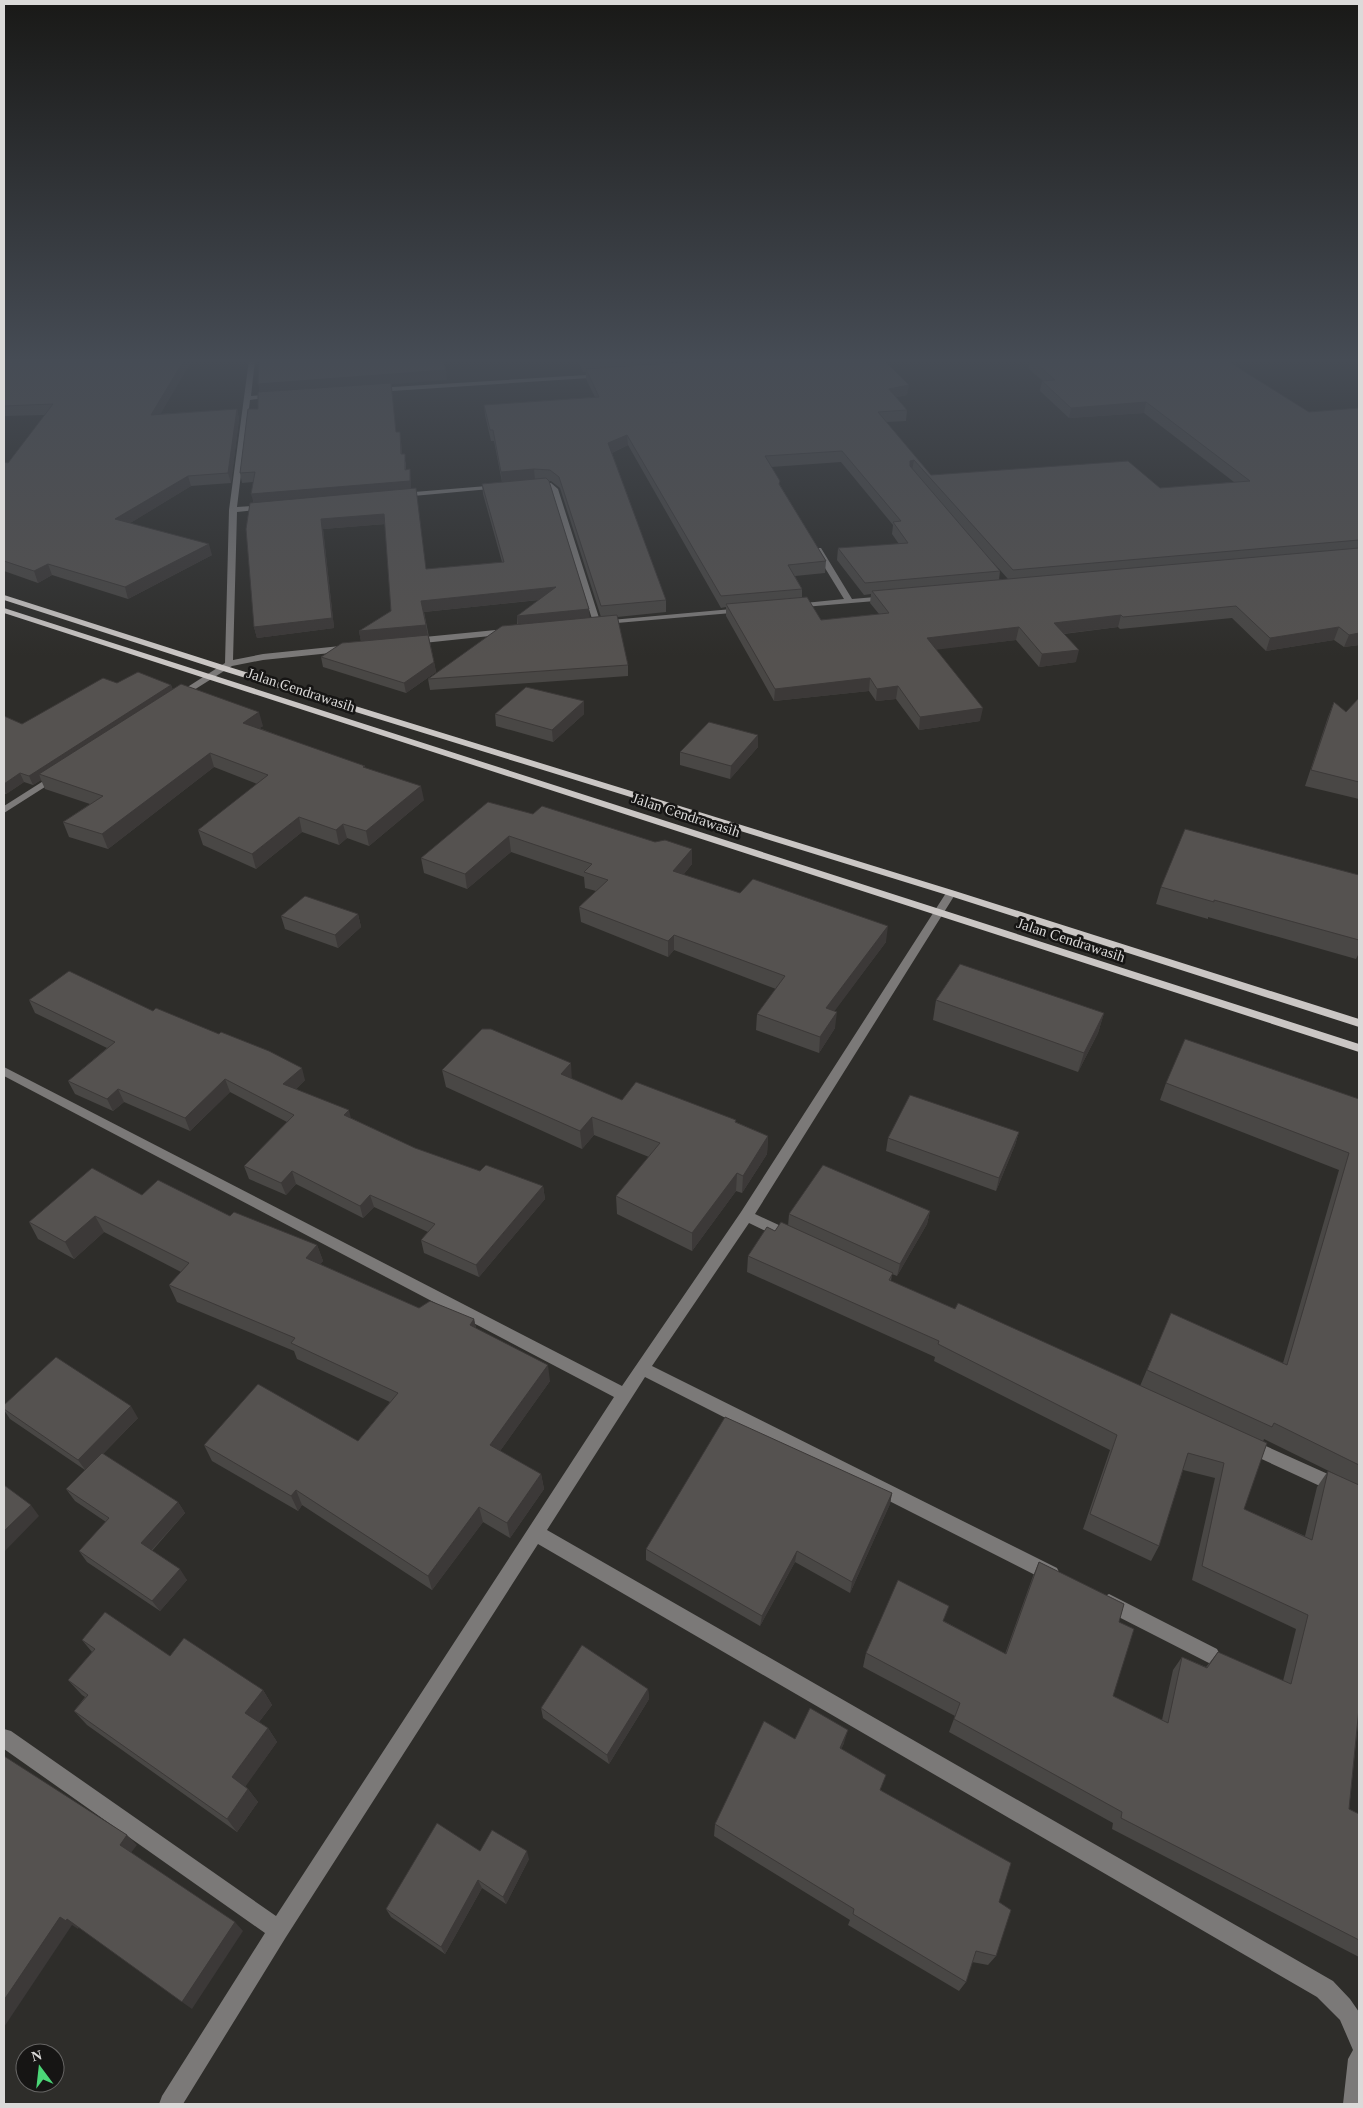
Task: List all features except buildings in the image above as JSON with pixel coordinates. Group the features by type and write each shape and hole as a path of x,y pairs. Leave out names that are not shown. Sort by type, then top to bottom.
{"main road":[{"name":"Jalan Cendrawasih","path":"4,597 951,893 1359,1023"},
{"name":"Jalan Cendrawasih","path":"4,610 1359,1048"}],"street":[{"path":"226,666 233,510 240,458"},
{"path":"525,485 549,484 554,489 597,623"},
{"path":"393,496 505,486"},
{"path":"233,510 272,506"},
{"path":"814,544 849,601"},
{"path":"790,606 896,597"},
{"path":"587,624 752,610"},
{"path":"402,643 519,631"},
{"path":"168,703 226,666 263,657 364,646"},
{"path":"4,810 61,772"},
{"path":"170,2104 279,1930 642,1368 746,1216 951,893"},
{"path":"4,1071 626,1395"},
{"path":"746,1216 809,1245"},
{"path":"642,1368 1069,1583"},
{"path":"1233,1438 1359,1496"},
{"path":"535,1533 1325,1989 1342,2004 1358,2028 1359,2042"},
{"path":"1096,1596 1211,1655"},
{"path":"4,1738 279,1930"},
{"path":"1354,2104 1359,2059"}]}
